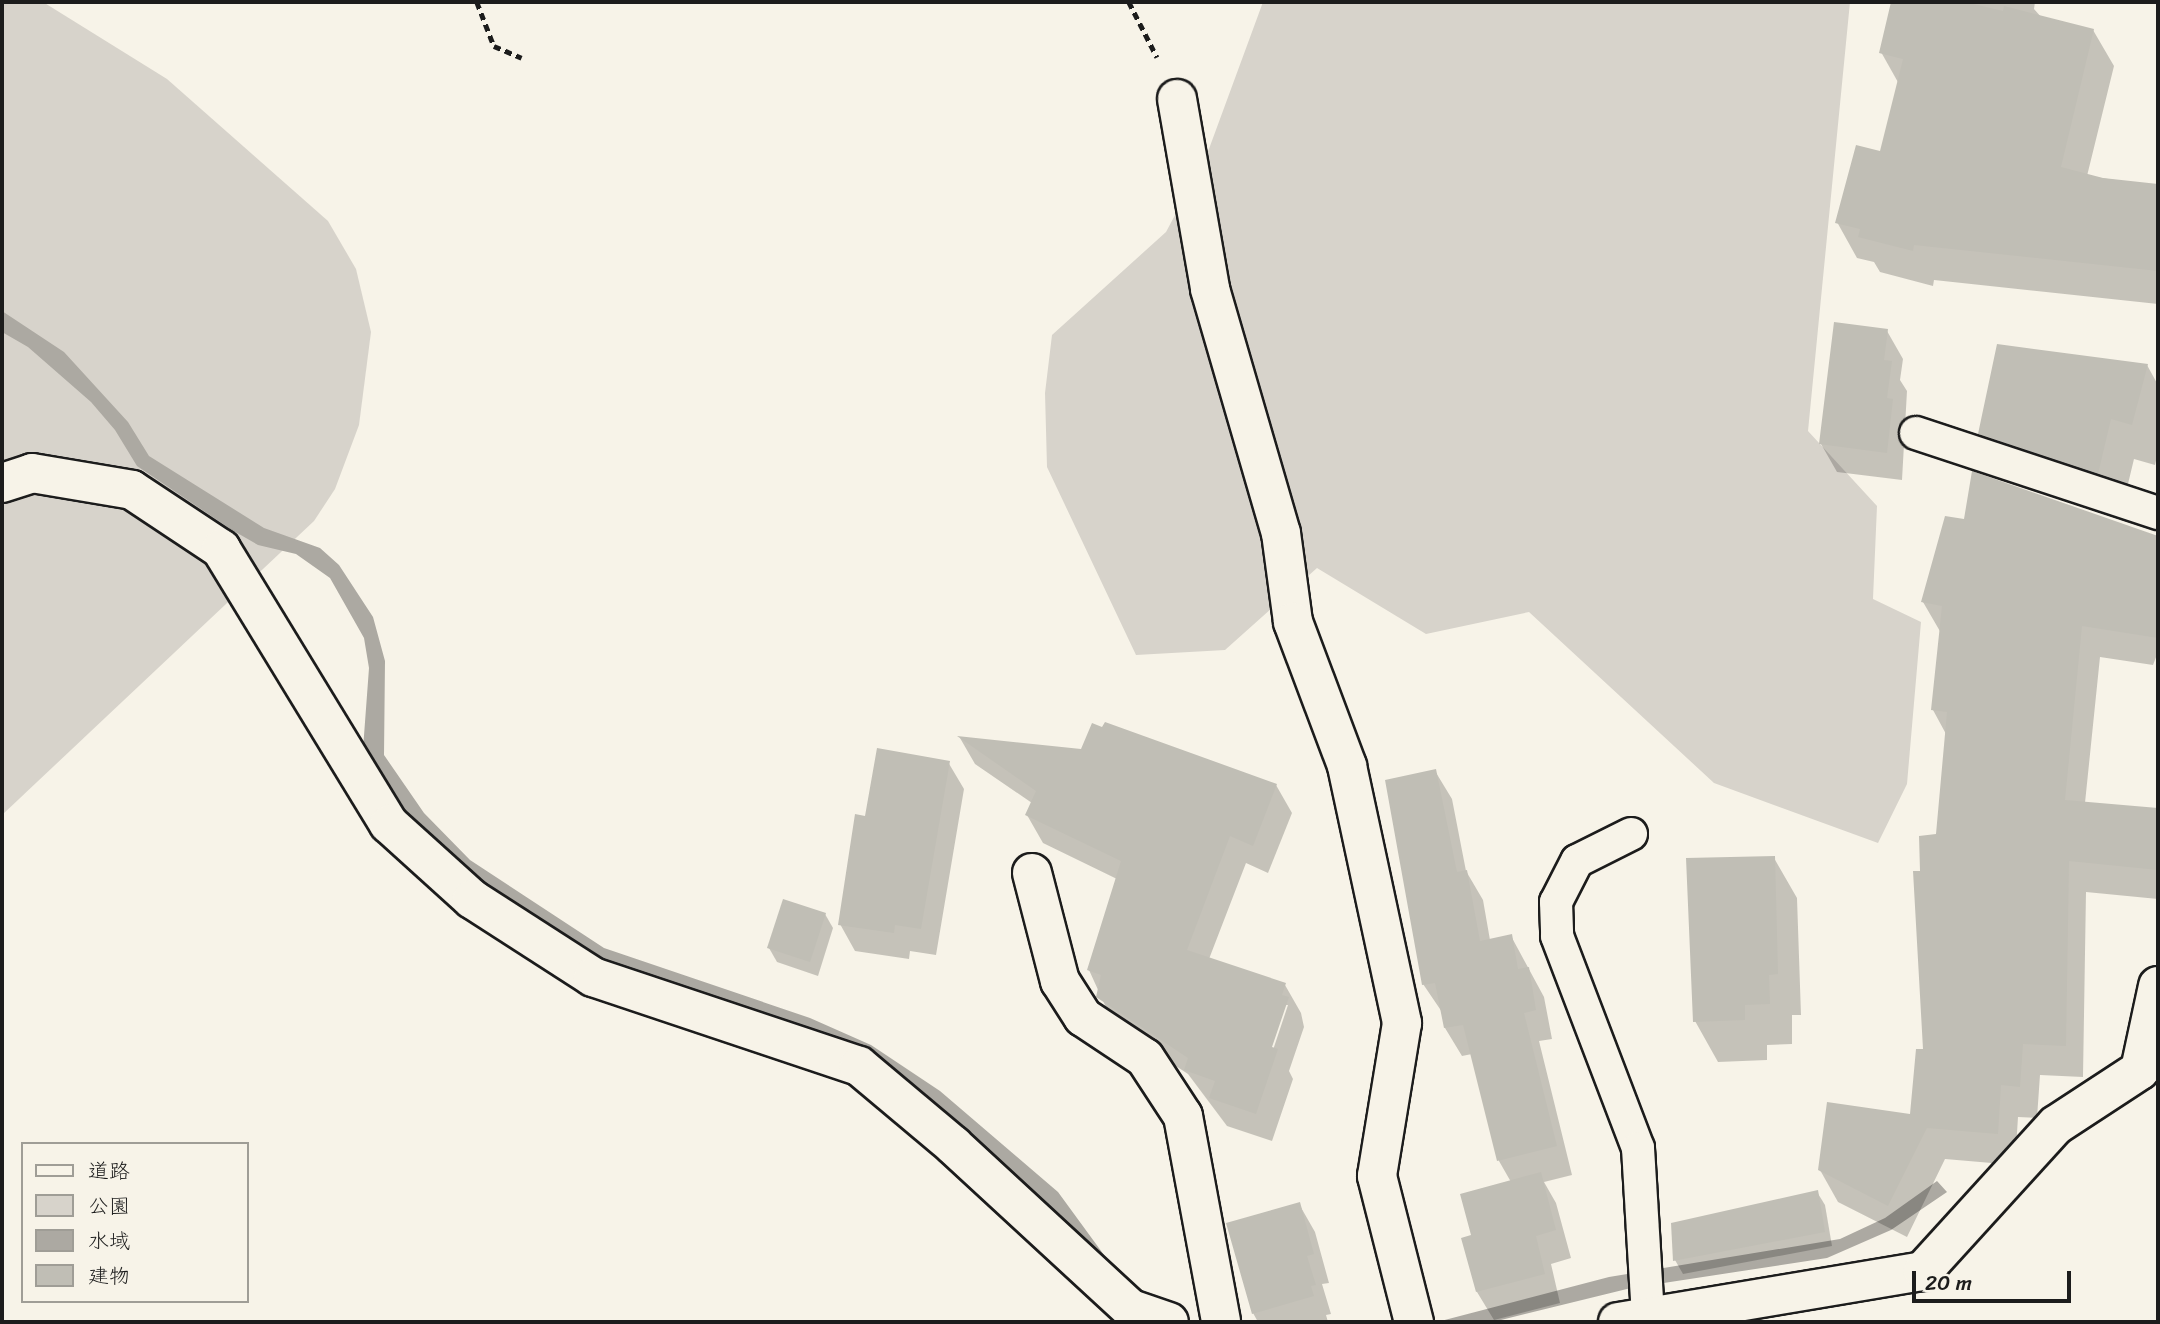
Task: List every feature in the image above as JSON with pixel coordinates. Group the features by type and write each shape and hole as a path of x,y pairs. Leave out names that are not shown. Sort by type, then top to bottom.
{"street":[{"path":"1177,99 1210,289 1281,533 1293,622 1346,766 1402,1023 1377,1176 1414,1321"},
{"path":"2,483 32,473 132,490 221,549 389,824 472,898 593,977 859,1066 1131,1309 1163,1320"},
{"path":"1032,873 1060,981 1083,1017 1145,1058 1183,1116 1221,1322"},
{"path":"1640,1298 1923,1271 2056,1125 2149,1078 2158,986"}],"lane":[{"path":"1916,433 2158,513"},
{"path":"1631,834 1577,861 1556,902 1557,936 1638,1148 1640,1298"}],"path":[{"path":"477,2 494,46 522,58"},
{"path":"1129,2 1177,99"}],"green space":[{"path":"2,2 43,2 167,79 328,221 356,269 371,332 359,425 335,489 314,521 2,815"},
{"path":"1263,2 1850,2 1808,431 1877,506 1873,599 1921,622 1907,784 1878,843 1714,783 1529,612 1426,634 1317,568 1225,650 1136,655 1047,467 1045,393 1052,335 1166,232 1206,157"}],"water":[{"path":"2,311 64,352 128,422 149,456 264,528 320,548 339,565 373,617 385,661 384,755 424,813 470,860 604,948 810,1018 871,1045 940,1091 1058,1192 1153,1322 931,1104 592,959 485,889 399,808 363,749 369,668 364,638 330,578 296,554 258,545 232,530 137,466 115,430 91,402 28,347 2,332"},
{"path":"1937,1181 1947,1192 1891,1230 1827,1258 1631,1288 1493,1322 1437,1322 1609,1277 1840,1239 1885,1218"}],"building":[{"path":"1891,2 1965,2 2003,11 2004,6 2094,29 2061,167 2103,178 2158,184 2158,271 1914,245 1913,251 1858,237 1860,229 1835,223 1856,145 1880,151 1903,59 1879,53"},
{"path":"1834,322 1888,329 1884,360 1892,361 1887,398 1893,399 1887,453 1819,444"},
{"path":"1997,344 2148,364 2132,425 2111,419 2098,474 1978,434"},
{"path":"1972,471 2158,536 2158,638 2082,626 2065,800 2158,808 2158,870 2069,861 2066,1046 2023,1044 2020,1087 2001,1085 1998,1134 1927,1128 1888,1206 1818,1170 1827,1102 1910,1114 1916,1049 1923,1049 1913,871 1920,871 1919,836 1936,834 1947,712 1931,710 1942,606 1921,602 1945,516 1964,519"},
{"path":"1105,722 1277,784 1253,846 1230,836 1187,950 1286,983 1282,995 1289,997 1272,1047 1278,1049 1256,1114 1209,1098 1215,1081 1184,1070 1188,1058 1096,997 1101,975 1087,970 1121,861 1025,815 1036,791 957,736 1081,749 1092,723 1102,727"},
{"path":"877,748 950,761 921,929 895,925 894,933 838,925 855,814 865,816"},
{"path":"1436,769 1457,872 1467,870 1480,941 1512,934 1518,969 1529,967 1536,1010 1524,1013 1557,1146 1497,1161 1463,1025 1444,1028 1435,983 1422,985 1385,780"},
{"path":"1775,856 1778,974 1769,975 1770,1004 1745,1005 1745,1020 1693,1022 1686,858"},
{"path":"783,899 826,913 810,962 767,948"},
{"path":"1541,1172 1556,1230 1536,1236 1545,1274 1476,1292 1461,1238 1471,1235 1460,1194"},
{"path":"1818,1190 1825,1232 1673,1261 1671,1223"},
{"path":"1300,1202 1314,1254 1307,1256 1316,1285 1311,1286 1314,1296 1252,1314 1226,1223"}]}
